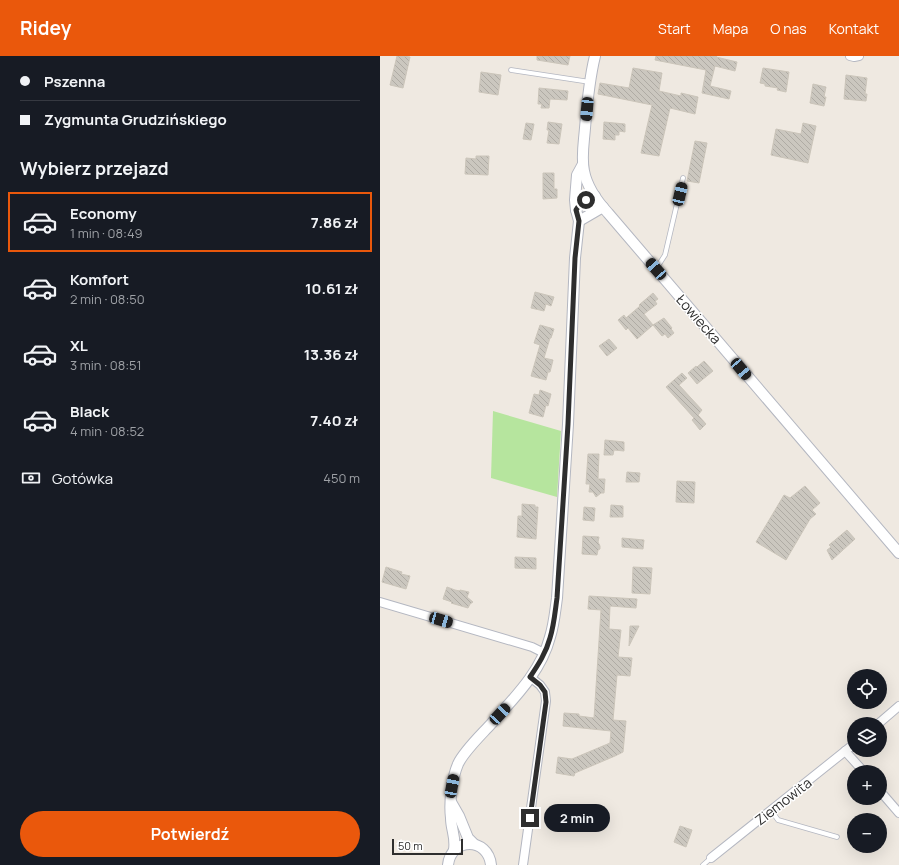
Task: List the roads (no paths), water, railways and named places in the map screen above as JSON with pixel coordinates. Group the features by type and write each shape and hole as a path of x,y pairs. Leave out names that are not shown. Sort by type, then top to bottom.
{"street":[{"name":"Łowiecka","path":"595,56 590,82 583,164 586,180 594,196 898,552"},
{"path":"850,56 859,56"},
{"path":"448,865 454,850 455,842 451,818 451,802 454,774 459,762 467,750 520,692 544,653 554,622 557,598 568,424 575,258 579,221 576,210 577,175 583,164"},
{"path":"576,210 580,204 594,196"},
{"path":"579,221 603,208"},
{"path":"380,602 532,647 544,653"},
{"path":"523,865 546,702 545,692 540,685 530,677"},
{"path":"886,717 899,706"},
{"path":"846,751 858,765"},
{"name":"Ziemowita","path":"711,858 846,751"},
{"path":"887,799 899,813"},
{"path":"451,802 459,816 468,838 474,844 486,851 491,865"},
{"path":"454,850 463,845 474,844"}],"lane":[{"path":"511,70 590,82"},
{"path":"656,269 665,255 683,178"},
{"path":"771,810 778,820 837,838"},
{"path":"703,865 711,858"}]}
